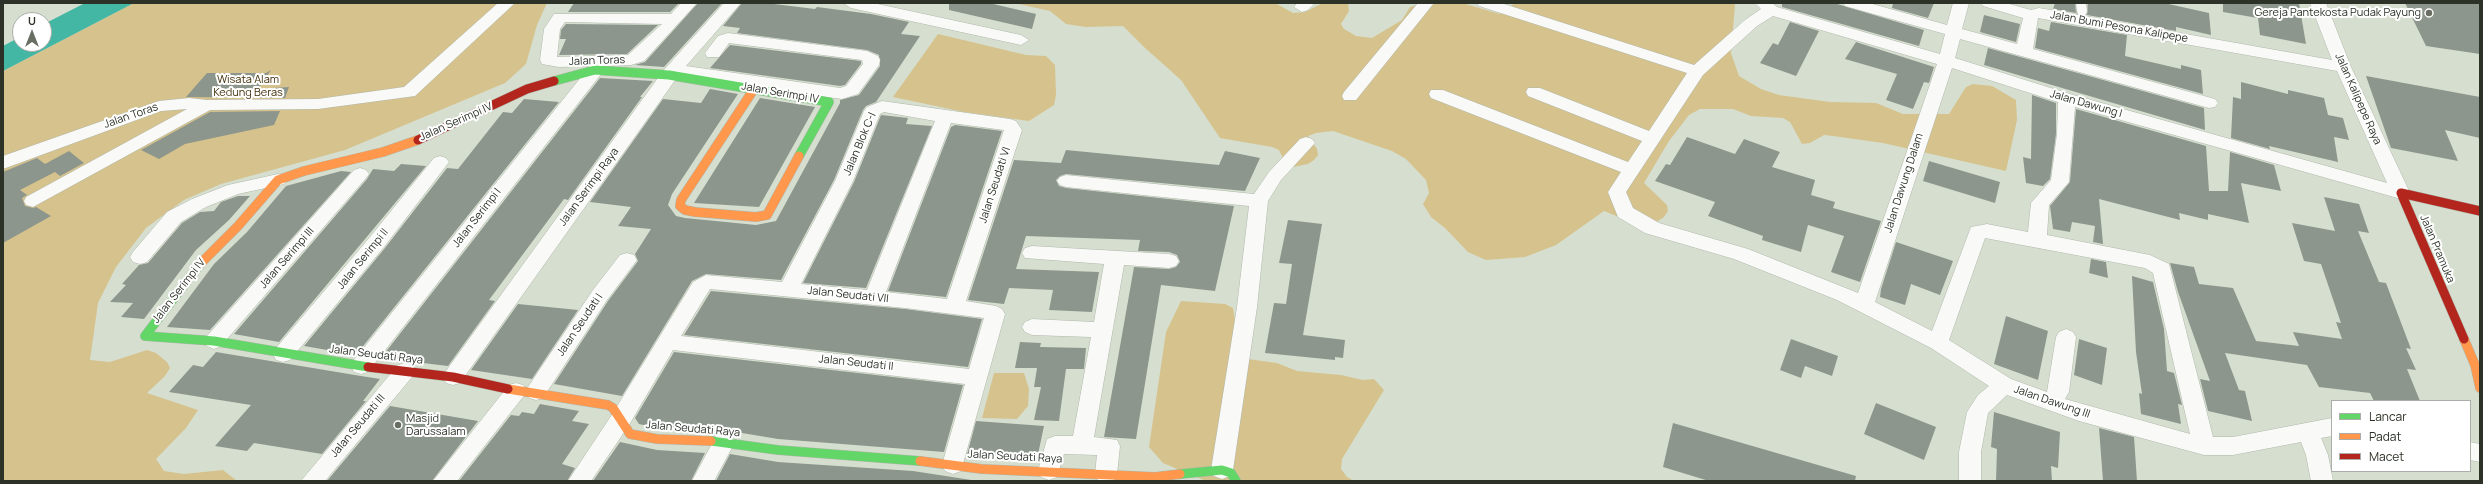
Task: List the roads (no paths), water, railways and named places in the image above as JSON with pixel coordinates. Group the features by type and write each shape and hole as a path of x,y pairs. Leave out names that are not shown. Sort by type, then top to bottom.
{"street":[{"name":"Jalan Toras","path":"3,163 159,106 189,103 207,105 318,104 409,92 507,3"},
{"name":"Jalan Toras","path":"563,10 552,29 548,60 552,62 631,60 638,57 690,3"},
{"name":"Jalan Serimpi Raya","path":"453,377 672,72 733,3"},
{"path":"851,3 1021,40"},
{"path":"1350,96 1426,3"},
{"path":"1851,3 2024,53 2209,103"},
{"path":"1946,61 1961,3"},
{"name":"Jalan Bumi Pesona Kalipepe","path":"1989,3 2031,15 2058,15 2343,66"},
{"name":"Jalan Kalipepe Raya","path":"2318,3 2343,66 2401,193"},
{"path":"1495,5 1697,71"},
{"path":"1767,7 1697,71 1682,96 1630,169 1617,192 1625,212 1646,224 1741,254 1864,305 1938,343 2004,385"},
{"name":"Jalan Dawung I","path":"1767,7 2067,99 2401,193"},
{"path":"563,10 578,18 675,19"},
{"path":"2024,53 2031,15"},
{"name":"Jalan Serimpi IV","path":"148,330 179,294 205,257 238,226 278,180 411,142 527,90 595,70 672,72 842,94 852,90 871,65 872,60 867,56 728,38 724,39 713,53"},
{"name":"Jalan Dawung Dalam","path":"1864,305 1946,61"},
{"name":"Jalan Serimpi I","path":"361,366 595,70"},
{"name":"Jalan Serimpi IV","path":"672,72 754,89 829,102 767,215 756,216 685,210 680,206 681,200 754,89"},
{"path":"1534,92 1651,138"},
{"path":"1437,94 1630,169"},
{"path":"2037,240 2040,203 2060,182 2066,134 2067,99"},
{"path":"33,201 207,105"},
{"name":"Jalan Blok C-I","path":"789,288 844,181 872,111 882,106 945,117"},
{"path":"874,298 945,117"},
{"name":"Jalan Seudati VI","path":"945,117 1010,125 1013,130 954,306"},
{"path":"1229,475 1246,307 1259,202 1275,176 1306,143"},
{"name":"Jalan Serimpi II","path":"283,354 377,242 440,162"},
{"name":"Jalan Serimpi III","path":"214,341 360,174"},
{"path":"140,257 174,217 199,203 234,189 278,180"},
{"path":"1066,181 1259,202"},
{"name":"Jalan Pramuka","path":"2401,193 2480,211"},
{"name":"Jalan Pramuka","path":"2401,193 2477,366 2480,388"},
{"path":"1938,343 1978,232 1987,231 2150,262 2162,269 2204,446"},
{"path":"1032,253 1169,261"},
{"path":"1082,445 1101,330 1115,259"},
{"name":"Jalan Seudati I","path":"526,391 627,260"},
{"name":"Jalan Seudati VII","path":"666,342 704,284 710,282 789,288 954,306 992,312 994,317 977,378"},
{"path":"1032,327 1101,330"},
{"name":"Jalan Seudati Raya","path":"148,330 145,336 147,337 214,341 283,354 361,366 453,377 608,405 621,419 630,434 657,439 724,442 778,450 953,465 982,469 1172,476 1229,475"},
{"path":"2051,403 2058,392 2066,337"},
{"path":"579,481 621,419 666,342"},
{"name":"Jalan Seudati II","path":"666,342 935,371 977,378"},
{"name":"Jalan Seudati III","path":"312,481 405,372"},
{"path":"953,465 977,378"},
{"name":"Jalan Dawung III","path":"1970,481 1970,452 1978,412 1985,401 2004,385 2079,413 2204,446 2233,446 2331,427"},
{"path":"444,481 526,391"},
{"path":"2308,431 2317,455 2322,481"},
{"path":"703,481 724,442"},
{"path":"1049,471 1055,445 1109,446 1106,474"}],"water":[{"path":"85,3 134,3 52,46 52,20"},
{"path":"12,41 12,52 40,52 3,71 3,46"}],"place":[{"name":"Gereja Pantekosta Pudak Payung","path":"2429,13"},
{"name":"Masjid Darussalam","path":"398,425"}],"park label":[{"name":"Wisata Alam Kedung Beras","path":"248,86"}]}
